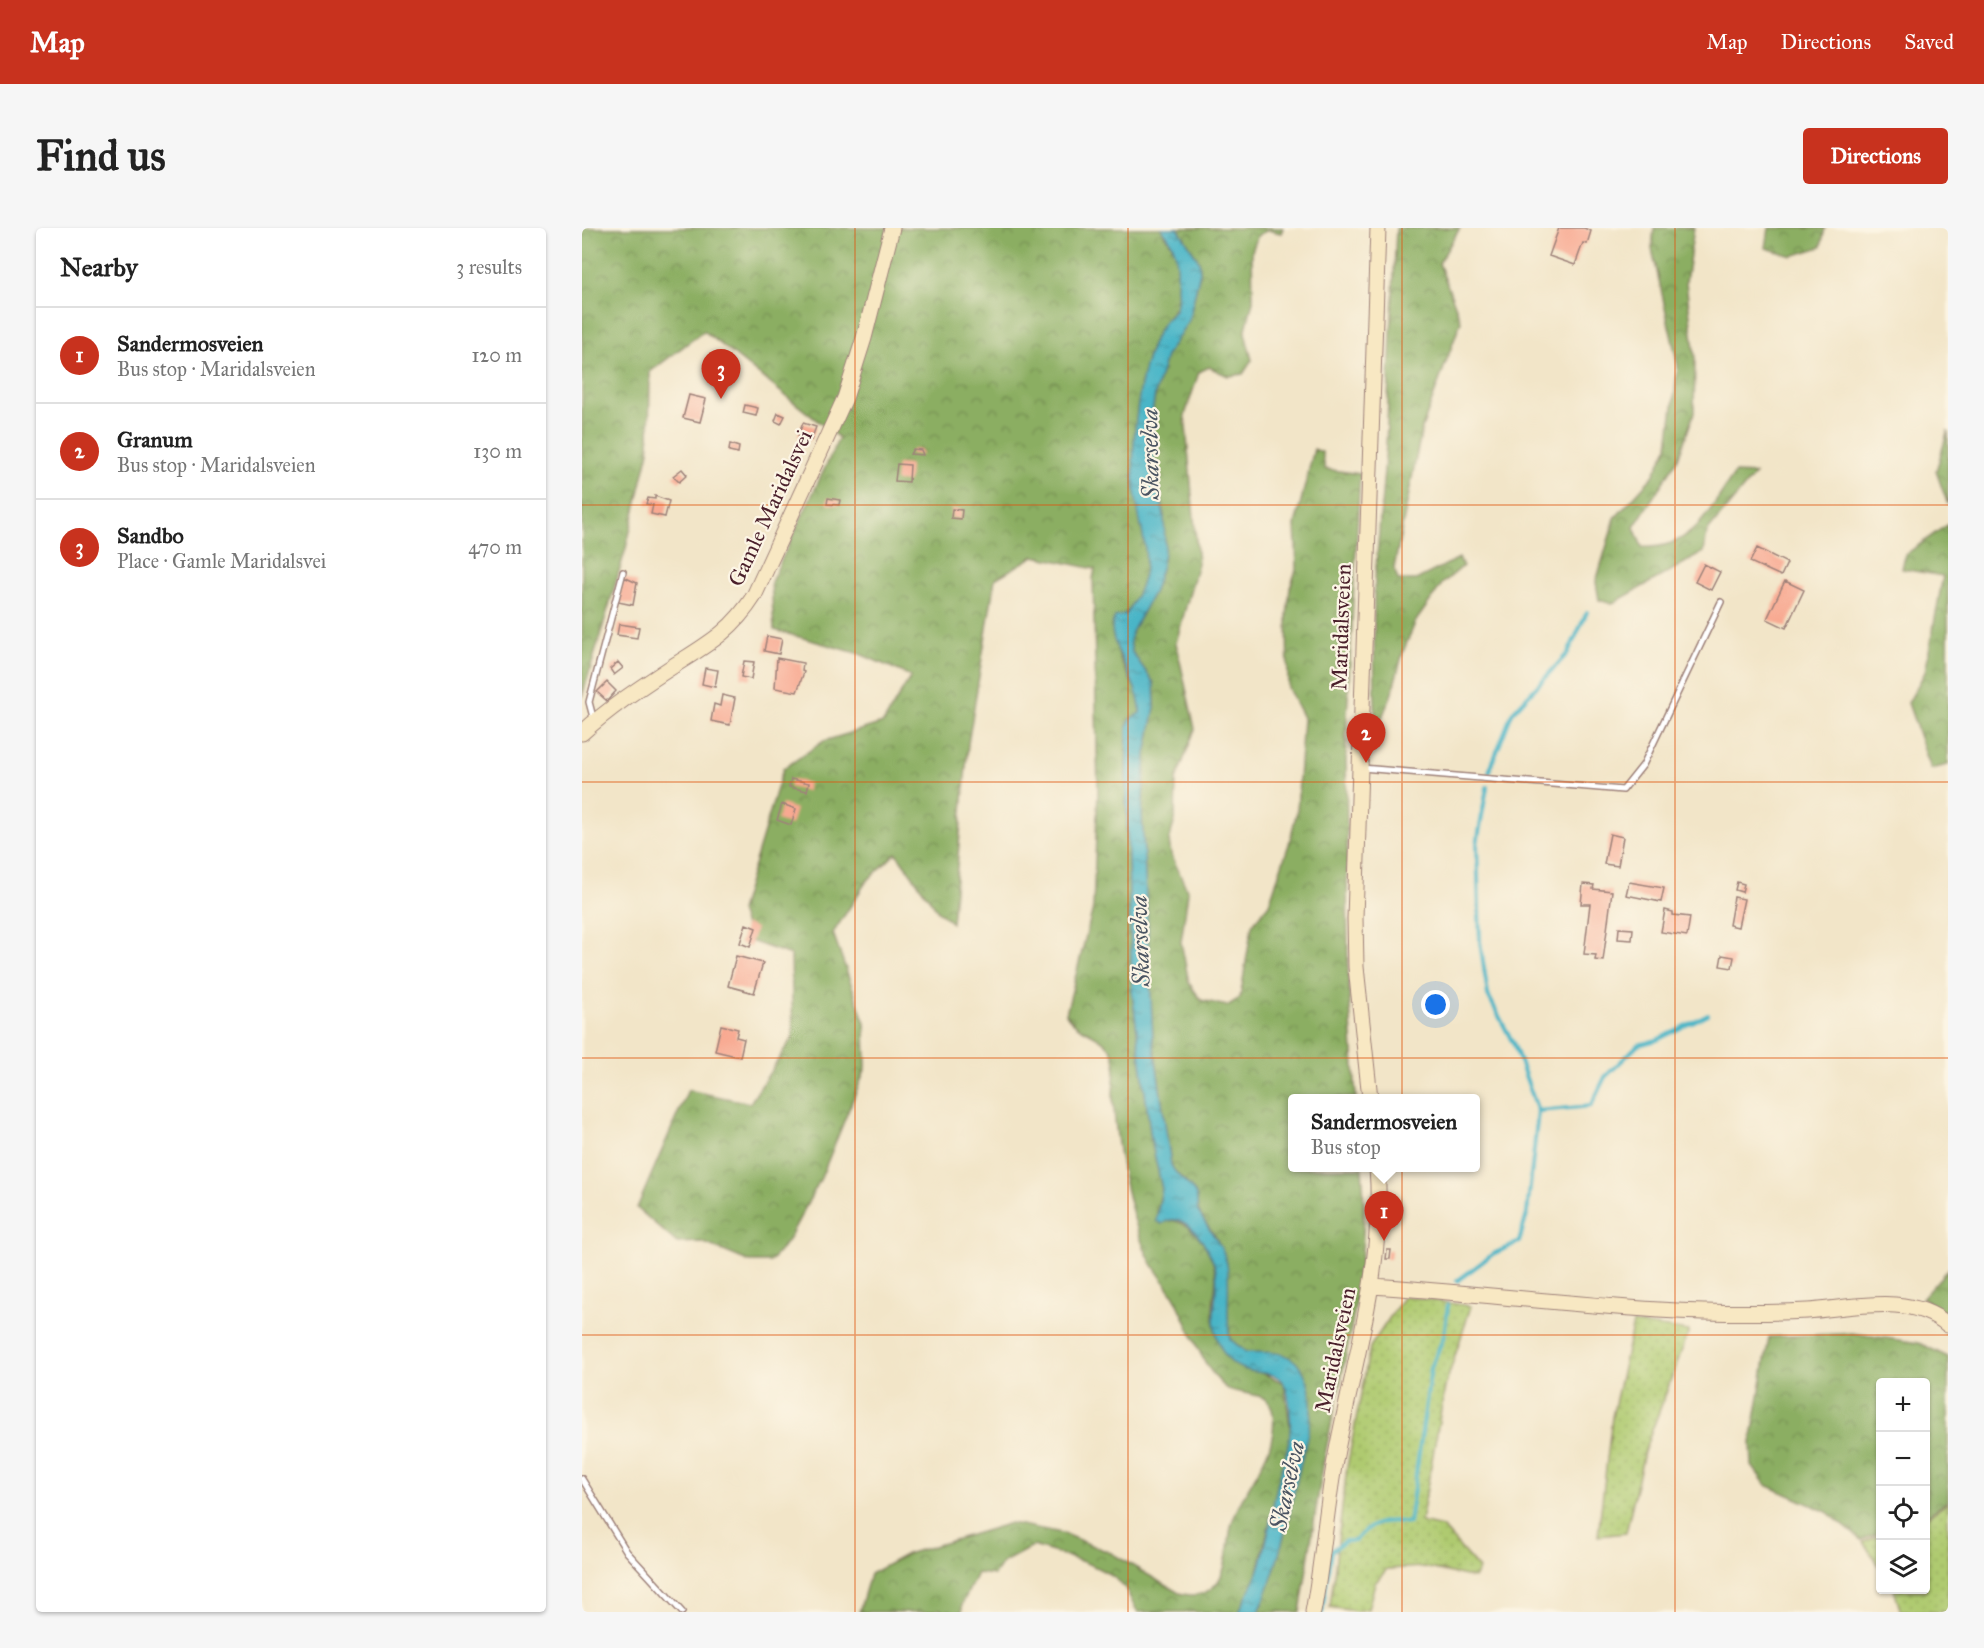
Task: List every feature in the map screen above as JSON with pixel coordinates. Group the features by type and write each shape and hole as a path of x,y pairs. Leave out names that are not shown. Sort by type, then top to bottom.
{"street":[{"name":"Gamle Maridalsvei","path":"582,734 645,685 722,636 737,621 754,596 845,399 864,338 892,228"},
{"name":"Maridalsveien","path":"1370,1094 1355,950 1378,228"},
{"name":"Maridalsveien","path":"1313,1612 1333,1472 1371,1286 1378,1213 1377,1172"},
{"path":"1371,1286 1696,1312 1753,1313 1891,1305 1926,1311 1948,1325"}],"lane":[{"path":"595,722 590,715 589,702 623,572"},
{"path":"1359,768 1623,790 1643,765 1721,602"},
{"path":"582,1479 627,1552 682,1612"}],"green space":[{"path":"582,228 1161,228 1177,253 1179,267 1177,304 1157,333 1148,355 1137,418 1148,562 1135,601 1126,613 1119,617 1117,638 1120,659 1135,687 1140,703 1140,713 1127,727 1126,788 1132,992 1151,1139 1162,1189 1157,1212 1167,1220 1184,1224 1191,1229 1209,1252 1216,1275 1213,1320 1226,1357 1284,1383 1291,1433 1257,1576 1239,1612 1138,1612 1124,1587 1107,1573 1033,1546 1002,1563 994,1575 977,1573 962,1605 962,1612 941,1612 941,1609 929,1612 859,1612 870,1574 907,1554 1011,1523 1062,1533 1111,1553 1179,1593 1194,1595 1204,1593 1212,1588 1220,1578 1237,1509 1260,1468 1272,1440 1274,1425 1269,1403 1258,1396 1231,1390 1217,1379 1201,1354 1173,1294 1150,1260 1133,1215 1120,1156 1113,1099 1115,1064 1113,1054 1104,1042 1077,1025 1066,1014 1093,908 1098,790 1093,579 1095,569 1034,556 995,579 968,744 952,923 938,911 896,853 866,882 833,933 865,1023 866,1067 821,1178 787,1242 770,1262 750,1262 702,1242 677,1243 637,1208 688,1090 750,1103 793,1037 791,955 750,941 740,911 783,769 824,741 883,723 911,676 860,654 774,630 771,582 839,438 704,331 650,372 649,451 626,548 582,697"},
{"path":"1178,228 1283,228 1281,233 1268,230 1258,235 1252,251 1253,301 1245,333 1252,360 1243,374 1228,376 1209,367 1199,372 1185,415 1198,563 1176,643 1195,729 1176,780 1175,820 1169,840 1171,854 1188,892 1181,942 1189,983 1201,1000 1227,1006 1240,998 1252,925 1269,904 1289,844 1297,811 1303,718 1288,688 1287,615 1290,588 1297,567 1295,525 1314,449 1322,452 1325,469 1360,474 1346,735 1348,974 1356,1094 1288,1094 1288,1172 1362,1172 1363,1240 1360,1275 1326,1450 1300,1612 1259,1612 1283,1538 1311,1412 1258,1353 1246,1352 1230,1339 1225,1266 1222,1254 1216,1238 1198,1210 1196,1195 1171,1165 1153,1039 1142,813 1146,754 1155,707 1154,683 1132,652 1130,641 1132,632 1154,591 1162,565 1164,516 1153,454 1151,420 1155,394 1166,356 1189,320 1200,272 1199,261"},
{"path":"1396,228 1460,228 1439,263 1461,321 1422,428 1394,568 1398,580 1416,580 1459,558 1463,566 1442,584 1416,621 1403,652 1391,696 1375,734 1374,593 1386,445"},
{"path":"1654,228 1694,228 1686,282 1695,358 1694,413 1678,459 1634,527 1642,547 1660,546 1687,535 1708,513 1735,473 1755,474 1707,532 1704,552 1612,604 1599,600 1596,582 1615,518 1653,476 1668,446 1678,366 1652,249"},
{"path":"1769,228 1825,228 1821,247 1792,256 1766,248"},
{"path":"1948,430 1948,505 1936,471"},
{"path":"1948,524 1948,765 1931,769 1908,703 1925,672 1943,576 1902,569 1905,555"},
{"path":"1948,1269 1948,1315 1922,1298"},
{"path":"1404,1296 1471,1306 1445,1387 1421,1522 1442,1527 1479,1569 1474,1578 1424,1567 1387,1569 1375,1583 1368,1609 1355,1611 1330,1607 1347,1467 1370,1347"},
{"path":"1633,1323 1689,1331 1644,1452 1626,1533 1598,1536 1612,1417"},
{"path":"1852,1333 1919,1343 1948,1357 1948,1501 1930,1513 1930,1378 1876,1378 1876,1534 1861,1540 1827,1512 1766,1485 1752,1466 1751,1443 1769,1337"},
{"path":"1948,1503 1948,1612 1901,1612 1895,1594 1930,1594 1930,1515"},
{"path":"1876,1537 1876,1561 1863,1542"}],"water":[{"name":"Skarselva","path":"1161,228 1178,228 1199,261 1200,272 1189,320 1166,356 1155,394 1151,420 1153,454 1164,516 1165,545 1154,591 1132,632 1130,641 1132,652 1154,683 1155,707 1146,754 1142,813 1153,1039 1171,1165 1195,1193 1198,1211 1225,1256 1230,1339 1246,1352 1274,1353 1292,1359 1305,1374 1311,1399 1309,1430 1285,1533 1259,1612 1239,1612 1257,1575 1266,1544 1290,1435 1288,1395 1286,1387 1278,1378 1270,1374 1240,1368 1231,1362 1223,1351 1214,1326 1217,1279 1214,1263 1209,1253 1189,1226 1180,1221 1171,1220 1162,1224 1156,1221 1162,1189 1151,1139 1132,992 1126,788 1127,726 1131,718 1140,713 1135,688 1117,649 1112,626 1115,617 1126,614 1136,596 1145,567 1146,554 1135,492 1135,429 1147,359 1154,339 1164,321 1175,310 1177,301 1176,256 1171,242"}],"building":[{"path":"1559,228 1584,228 1591,231 1587,244 1583,243 1575,265 1549,256"},
{"path":"689,395 706,399 700,422 683,418"},
{"path":"745,405 758,408 756,416 743,413"},
{"path":"778,413 785,416 781,424 775,421"},
{"path":"803,423 816,427 811,440 798,436"},
{"path":"730,444 739,447 738,453 729,451"},
{"path":"913,449 921,450 923,455 910,454"},
{"path":"897,464 910,465 909,482 895,481"},
{"path":"682,469 687,475 679,482 673,476"},
{"path":"655,496 669,501 665,517 651,514 653,505 646,504 648,498 655,499"},
{"path":"828,498 840,500 839,505 827,504"},
{"path":"952,509 962,510 961,519 951,518"},
{"path":"1757,548 1787,563 1781,576 1750,562"},
{"path":"1704,564 1720,572 1711,590 1695,582"},
{"path":"626,578 637,583 633,605 618,602 623,580"},
{"path":"1785,581 1804,590 1786,628 1767,619"},
{"path":"619,624 639,627 637,638 617,635"},
{"path":"767,636 782,639 779,654 764,651"},
{"path":"777,658 803,663 802,671 804,672 797,692 775,688"},
{"path":"744,661 754,662 751,679 741,677"},
{"path":"618,662 623,668 614,675 610,669"},
{"path":"705,668 718,670 715,687 702,684"},
{"path":"607,682 616,691 607,701 597,692"},
{"path":"722,695 735,698 730,725 711,721 714,704 720,706"},
{"path":"791,779 809,783 807,791 789,787"},
{"path":"782,804 796,809 791,825 777,820"},
{"path":"1610,834 1623,837 1618,866 1604,864"},
{"path":"1629,882 1664,888 1661,902 1626,895"},
{"path":"1737,882 1744,884 1742,892 1735,890"},
{"path":"1583,884 1594,885 1593,889 1612,891 1603,961 1595,960 1596,955 1584,954 1590,904 1581,904"},
{"path":"1734,897 1744,899 1738,927 1729,925"},
{"path":"1665,910 1673,912 1673,915 1690,917 1687,936 1661,932"},
{"path":"746,924 756,928 750,947 740,943"},
{"path":"1619,928 1633,929 1632,940 1618,939"},
{"path":"1722,955 1734,957 1732,968 1720,966"},
{"path":"736,956 763,963 754,993 728,986"},
{"path":"721,1025 738,1029 736,1037 744,1039 740,1057 715,1051"},
{"path":"1387,1250 1391,1250 1390,1259 1386,1259"}],"waterway":[{"path":"1489,772 1512,713 1568,653 1587,612"},
{"path":"1457,1281 1493,1254 1519,1242 1527,1214 1538,1111 1514,1045 1488,995 1480,942 1477,844 1487,787"},
{"path":"1538,1111 1591,1106 1605,1077 1638,1045 1657,1040 1708,1014"},
{"path":"1322,1612 1331,1551 1345,1541 1355,1541 1366,1530 1379,1523 1393,1521 1409,1523 1431,1368 1444,1336 1448,1305"}],"place":[{"name":"Sandbo","path":"721,399"},
{"name":"Granum","path":"1366,763"},
{"name":"Sandermosveien","path":"1384,1241"}]}
